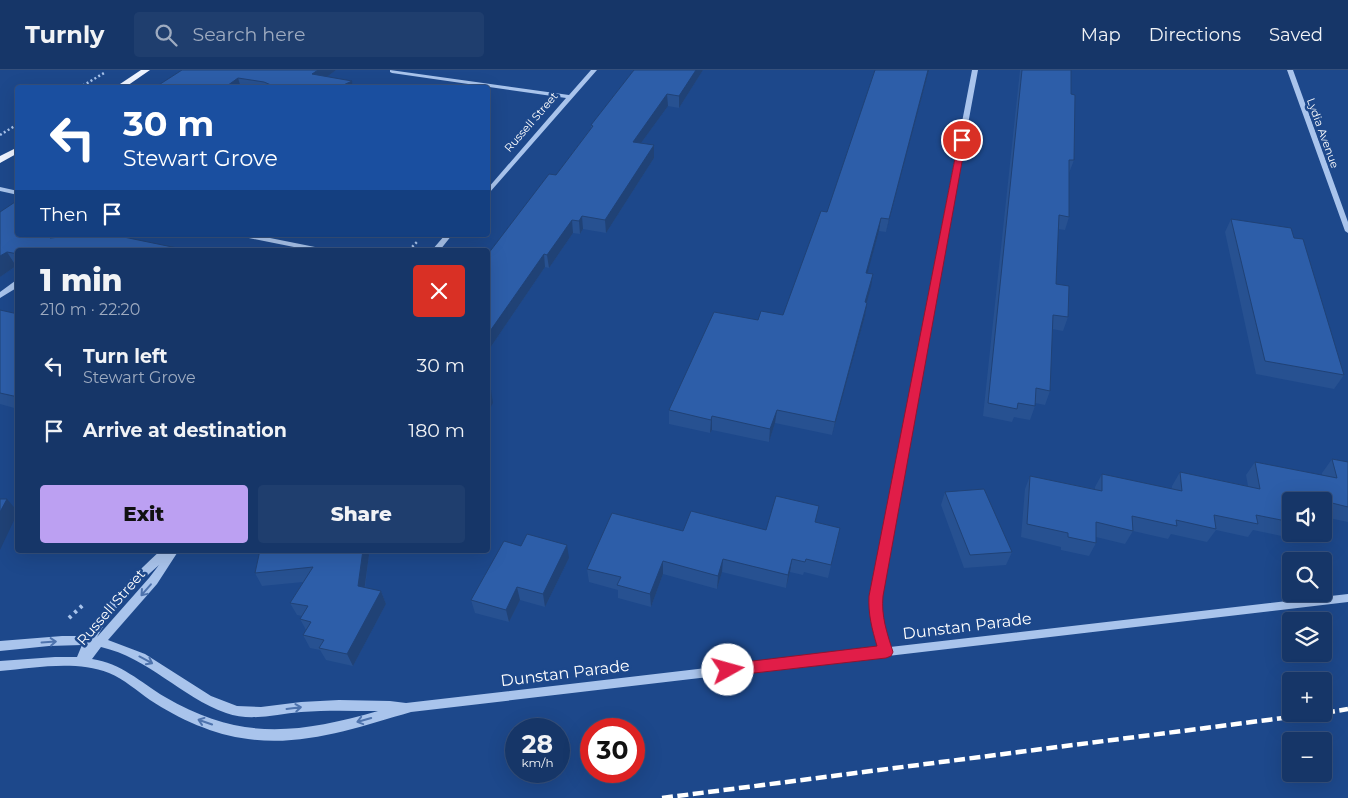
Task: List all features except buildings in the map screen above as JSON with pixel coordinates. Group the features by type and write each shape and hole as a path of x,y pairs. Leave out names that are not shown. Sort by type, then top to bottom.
{"main road":[{"path":"123,85 146,70"},
{"path":"0,160 15,151"}],"street":[{"path":"392,70 570,97"},
{"name":"Russell Street","path":"490,189 594,70"},
{"path":"886,652 878,626 875,608 876,596 975,70"},
{"name":"Lydia Avenue","path":"1290,70 1348,231"},
{"path":"0,189 15,192"},
{"path":"254,237 310,248"},
{"path":"438,248 447,237"},
{"path":"0,296 15,285"},
{"name":"Russell Street","path":"82,662 88,641 106,612 137,578 165,553"},
{"name":"Russell Street","path":"82,662 153,581 172,553"},
{"name":"Dunstan Parade","path":"0,666 82,662 110,668 132,680 158,699 191,717 222,728 249,734 292,734 338,727 411,707 1348,598"},
{"name":"Dunstan Parade","path":"0,646 100,642 136,655 164,670 214,704 238,711 262,713 348,704 411,707"}],"path":[{"path":"85,85 109,70"},
{"path":"0,135 15,126"},
{"path":"63,618 72,617 90,597"}],"railway":[{"path":"1332,712 1348,709"},
{"path":"662,798 1282,718"}],"route":[{"path":"728,670 886,652 878,626 875,608 876,596 962,140"}]}
